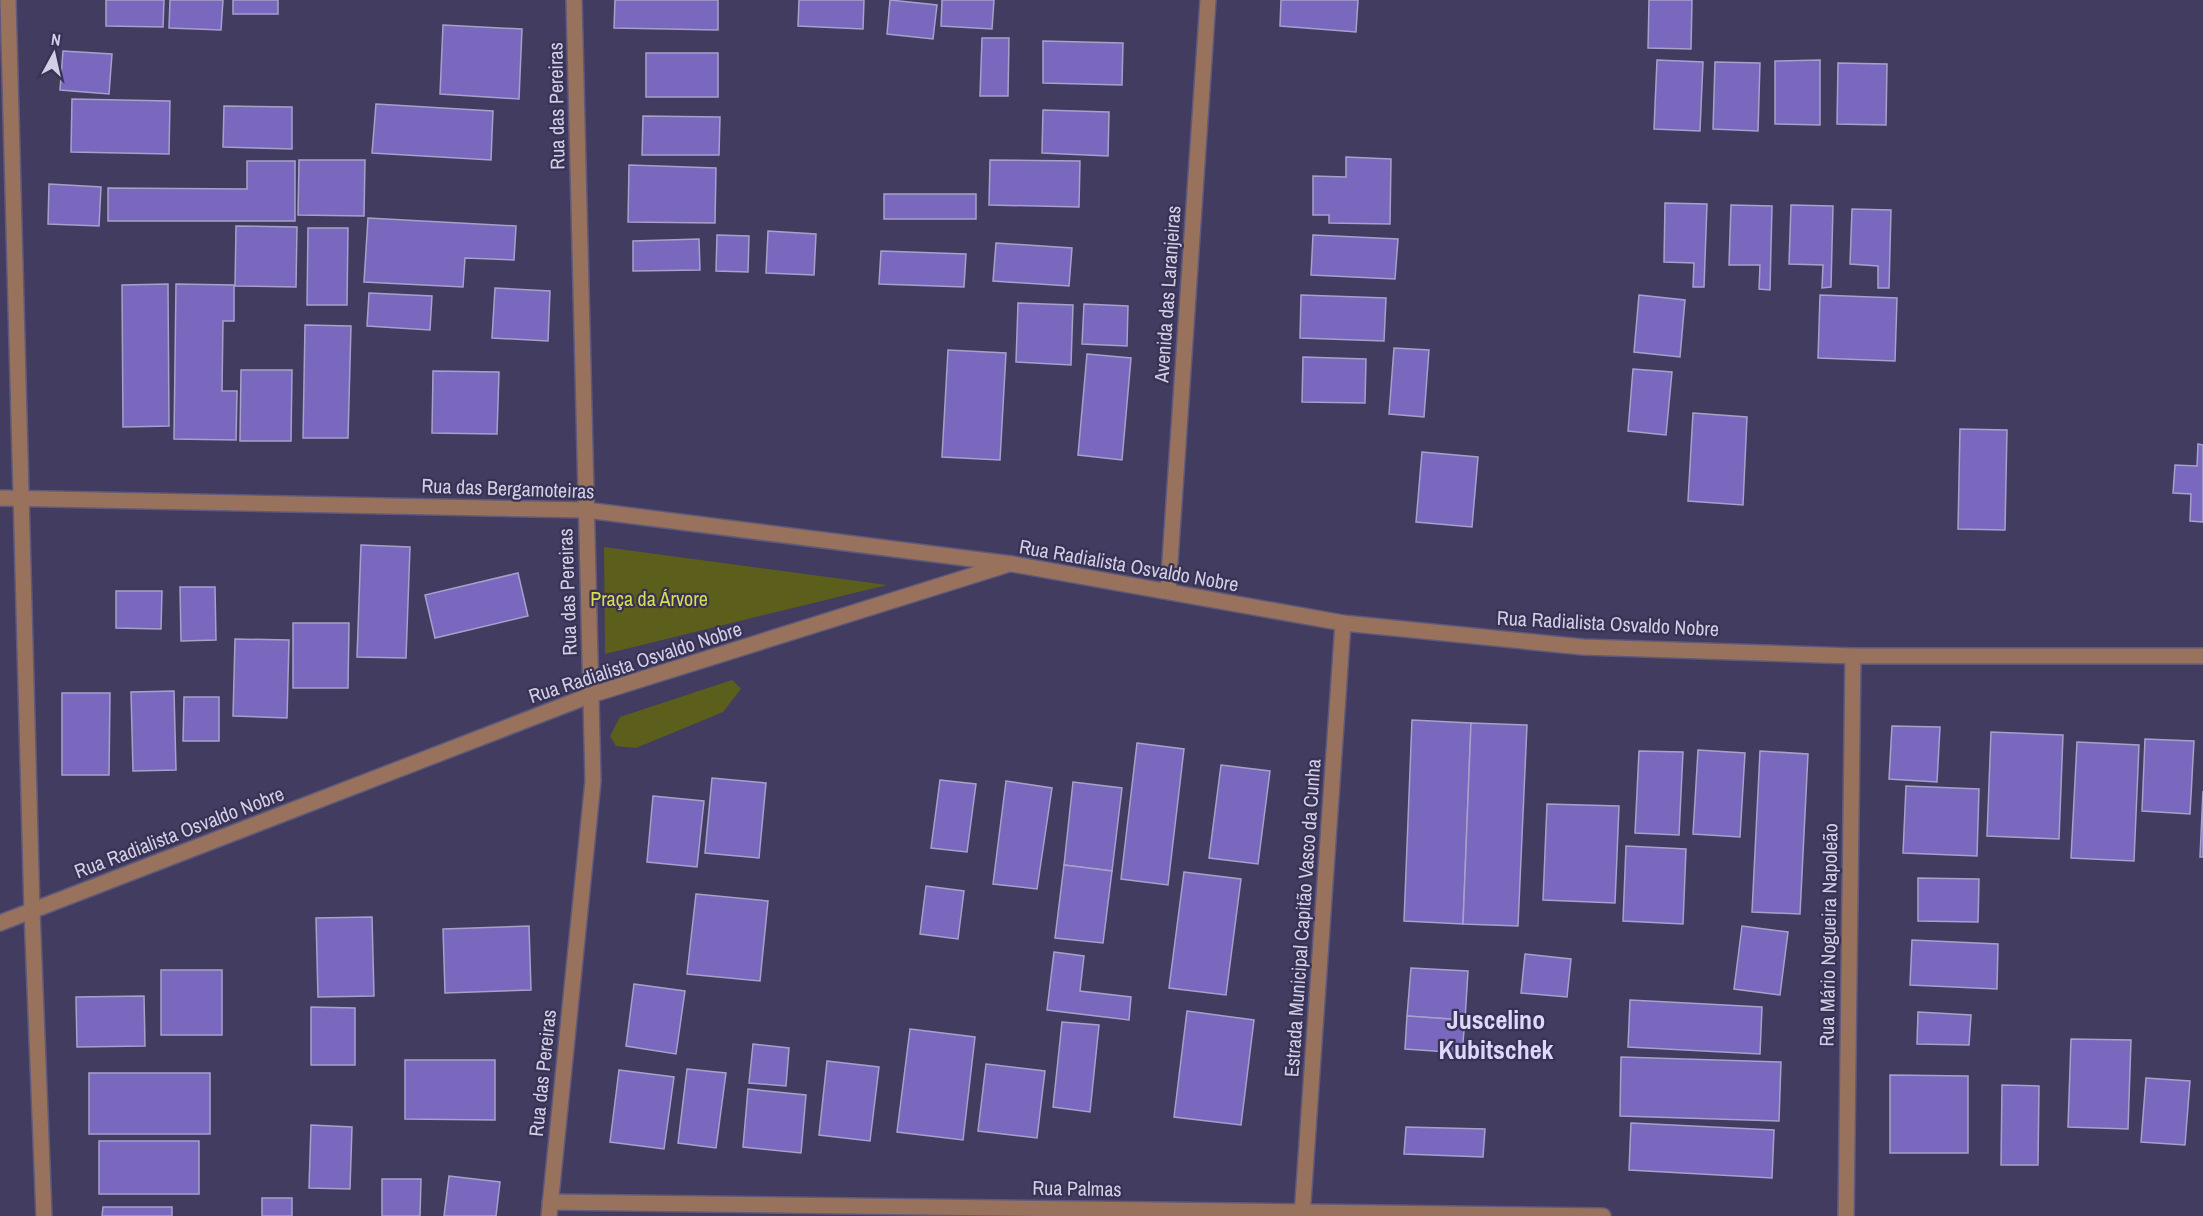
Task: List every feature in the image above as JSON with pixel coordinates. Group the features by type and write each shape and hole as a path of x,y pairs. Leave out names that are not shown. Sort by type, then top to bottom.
{"street":[{"path":"8,0 32,911 44,1216"},
{"name":"Rua das Pereiras","path":"550,1209 594,781 574,0"},
{"name":"Avenida das Laranjeiras","path":"1168,591 1208,0"},
{"name":"Rua das Bergamoteiras","path":"0,498 586,510 1012,564"},
{"name":"Rua Radialista Osvaldo Nobre","path":"0,923 591,695 1012,564 1343,623 1583,647 1853,656 2203,656"},
{"name":"Estrada Municipal Capitão Vasco da Cunha","path":"1302,1214 1343,623"},
{"name":"Rua Mário Nogueira Napoleão","path":"1846,1216 1853,656"},
{"name":"Rua Palmas","path":"550,1209 1603,1216"}],"green space":[{"name":"Praça da Árvore","path":"604,547 887,585 605,654"},
{"path":"732,680 741,689 723,712 636,748 616,746 610,736 620,717"}],"building":[{"path":"106,0 164,0 163,27 106,26"},
{"path":"170,0 223,0 221,30 169,28"},
{"path":"233,0 278,0 278,14 233,14"},
{"path":"615,0 718,0 718,30 614,28"},
{"path":"799,0 864,0 863,29 798,26"},
{"path":"890,0 937,5 933,39 887,34"},
{"path":"942,0 994,0 992,29 941,26"},
{"path":"1281,0 1358,0 1356,32 1280,26"},
{"path":"1649,0 1692,0 1691,49 1648,48"},
{"path":"443,25 522,29 519,99 440,94"},
{"path":"982,38 1009,38 1008,96 980,96"},
{"path":"1043,41 1123,43 1122,85 1043,83"},
{"path":"63,51 112,54 109,94 60,90"},
{"path":"646,53 718,53 718,97 646,97"},
{"path":"1657,60 1703,62 1700,131 1654,129"},
{"path":"1820,60 1820,125 1775,124 1775,61"},
{"path":"1715,62 1760,63 1758,131 1713,129"},
{"path":"1838,63 1887,64 1886,125 1837,124"},
{"path":"72,99 170,101 169,154 71,152"},
{"path":"376,104 493,111 491,160 372,153"},
{"path":"224,106 292,107 292,149 223,147"},
{"path":"1043,110 1109,112 1108,156 1042,153"},
{"path":"643,116 720,117 719,155 642,155"},
{"path":"1346,157 1391,159 1390,224 1329,223 1329,215 1313,215 1313,176 1346,177"},
{"path":"299,160 365,160 364,216 298,215"},
{"path":"990,160 1080,161 1079,207 989,205"},
{"path":"247,161 295,161 295,221 108,221 108,188 247,189"},
{"path":"629,165 716,168 715,223 628,222"},
{"path":"49,184 101,187 99,226 48,224"},
{"path":"884,194 976,194 976,219 884,219"},
{"path":"1665,203 1707,204 1704,287 1693,287 1694,263 1664,262"},
{"path":"1731,205 1772,206 1770,290 1759,289 1760,265 1729,265"},
{"path":"1791,205 1833,206 1831,287 1822,288 1823,265 1789,264"},
{"path":"1852,209 1891,210 1889,288 1878,288 1878,266 1850,264"},
{"path":"368,218 516,226 514,260 465,258 463,287 364,282"},
{"path":"236,226 297,227 296,287 235,286"},
{"path":"308,228 348,228 347,305 307,305"},
{"path":"768,231 816,234 814,275 766,273"},
{"path":"717,235 749,236 748,272 716,271"},
{"path":"1313,235 1398,239 1395,279 1311,275"},
{"path":"699,239 700,270 633,271 633,241"},
{"path":"996,243 1072,248 1069,286 993,281"},
{"path":"881,251 966,254 964,287 879,284"},
{"path":"168,284 169,426 123,427 122,285"},
{"path":"176,284 234,285 234,321 223,321 222,391 237,391 236,440 174,439"},
{"path":"495,288 550,291 548,341 492,338"},
{"path":"369,293 432,296 430,330 367,326"},
{"path":"1301,295 1386,298 1384,341 1300,338"},
{"path":"1639,295 1685,300 1680,357 1634,352"},
{"path":"1820,295 1897,298 1895,361 1818,358"},
{"path":"1018,303 1073,305 1071,365 1016,362"},
{"path":"1084,304 1128,306 1127,346 1082,344"},
{"path":"305,325 351,326 348,438 303,438"},
{"path":"1394,348 1429,350 1424,417 1389,414"},
{"path":"948,350 1006,353 1000,460 942,457"},
{"path":"1087,354 1131,358 1122,460 1078,455"},
{"path":"1303,357 1366,359 1365,403 1302,402"},
{"path":"1633,369 1672,372 1666,435 1628,431"},
{"path":"241,370 292,370 291,441 240,441"},
{"path":"433,371 499,372 497,434 432,433"},
{"path":"1693,413 1747,417 1743,505 1688,501"},
{"path":"1960,429 2007,430 2005,530 1958,529"},
{"path":"2198,444 2203,445 2203,522 2190,521 2191,494 2173,493 2175,465 2197,466"},
{"path":"1422,452 1478,457 1472,527 1416,522"},
{"path":"361,545 410,547 406,658 357,657"},
{"path":"518,573 528,616 435,638 425,595"},
{"path":"180,587 215,587 216,640 181,641"},
{"path":"116,591 162,591 161,629 116,628"},
{"path":"293,623 349,623 348,688 293,688"},
{"path":"235,639 289,640 287,718 233,716"},
{"path":"174,691 176,770 133,771 131,692"},
{"path":"62,693 110,693 109,775 62,775"},
{"path":"184,697 219,697 219,741 183,741"},
{"path":"1412,720 1471,723 1463,924 1404,921"},
{"path":"1471,723 1527,725 1518,926 1463,924"},
{"path":"1892,726 1940,727 1937,782 1889,779"},
{"path":"1991,732 2063,735 2059,839 1987,836"},
{"path":"2145,739 2194,741 2190,814 2142,811"},
{"path":"2077,742 2139,745 2134,861 2071,858"},
{"path":"1137,743 1184,749 1168,885 1121,879"},
{"path":"1698,750 1745,753 1740,837 1693,834"},
{"path":"1639,751 1683,752 1679,835 1635,833"},
{"path":"1760,751 1808,754 1800,914 1752,912"},
{"path":"1221,765 1270,771 1258,864 1209,858"},
{"path":"712,778 766,783 759,858 705,853"},
{"path":"940,780 976,784 967,852 931,848"},
{"path":"1006,781 1052,788 1037,889 993,884"},
{"path":"1073,782 1122,788 1112,871 1064,865"},
{"path":"1906,786 1979,789 1977,856 1903,853"},
{"path":"2203,791 2203,857 2200,857"},
{"path":"653,796 704,801 697,867 647,862"},
{"path":"1547,804 1619,806 1615,903 1543,900"},
{"path":"1626,846 1686,849 1683,924 1623,921"},
{"path":"1064,865 1112,871 1103,943 1055,938"},
{"path":"1184,872 1241,879 1226,995 1169,988"},
{"path":"1918,878 1979,879 1978,922 1918,921"},
{"path":"926,886 964,891 958,939 920,934"},
{"path":"696,894 768,901 760,981 687,974"},
{"path":"372,917 374,996 318,997 316,918"},
{"path":"529,926 531,990 445,993 443,929"},
{"path":"1742,926 1788,932 1780,995 1734,989"},
{"path":"1912,940 1998,944 1997,989 1910,985"},
{"path":"1054,952 1084,956 1080,991 1131,997 1129,1020 1047,1010"},
{"path":"1525,954 1571,959 1567,997 1521,993"},
{"path":"1411,968 1468,971 1465,1020 1407,1016"},
{"path":"161,970 222,970 222,1035 161,1035"},
{"path":"634,984 685,991 676,1054 626,1046"},
{"path":"144,996 145,1046 77,1047 76,997"},
{"path":"1630,1000 1762,1007 1760,1054 1628,1047"},
{"path":"311,1007 355,1008 355,1065 311,1065"},
{"path":"1187,1011 1254,1020 1241,1125 1174,1117"},
{"path":"1918,1012 1971,1015 1969,1045 1917,1044"},
{"path":"1407,1016 1465,1020 1462,1053 1405,1049"},
{"path":"1062,1022 1099,1025 1090,1112 1053,1107"},
{"path":"910,1029 975,1037 963,1140 897,1132"},
{"path":"2071,1039 2131,1040 2128,1129 2068,1127"},
{"path":"753,1044 789,1048 786,1086 749,1083"},
{"path":"1621,1057 1781,1062 1779,1121 1620,1116"},
{"path":"405,1060 495,1060 495,1120 405,1119"},
{"path":"827,1061 879,1067 870,1141 819,1135"},
{"path":"986,1064 1045,1071 1037,1138 978,1131"},
{"path":"687,1069 726,1073 716,1148 678,1143"},
{"path":"619,1070 674,1077 664,1149 610,1142"},
{"path":"89,1073 210,1073 210,1134 89,1134"},
{"path":"1890,1075 1968,1076 1968,1153 1890,1153"},
{"path":"2146,1078 2190,1081 2185,1145 2141,1142"},
{"path":"2002,1085 2039,1086 2038,1165 2001,1165"},
{"path":"748,1089 806,1095 801,1153 743,1147"},
{"path":"1631,1123 1774,1130 1772,1178 1629,1170"},
{"path":"311,1125 352,1127 350,1189 309,1188"},
{"path":"1406,1127 1485,1129 1483,1157 1404,1154"},
{"path":"99,1141 199,1141 199,1194 99,1194"},
{"path":"449,1176 500,1182 496,1216 444,1216"},
{"path":"382,1179 421,1179 420,1216 382,1216"},
{"path":"262,1198 292,1198 292,1216 262,1216"},
{"path":"103,1207 172,1207 172,1216 102,1216"}],"district":[{"name":"Juscelino Kubitschek","path":"1496,1034"}]}
